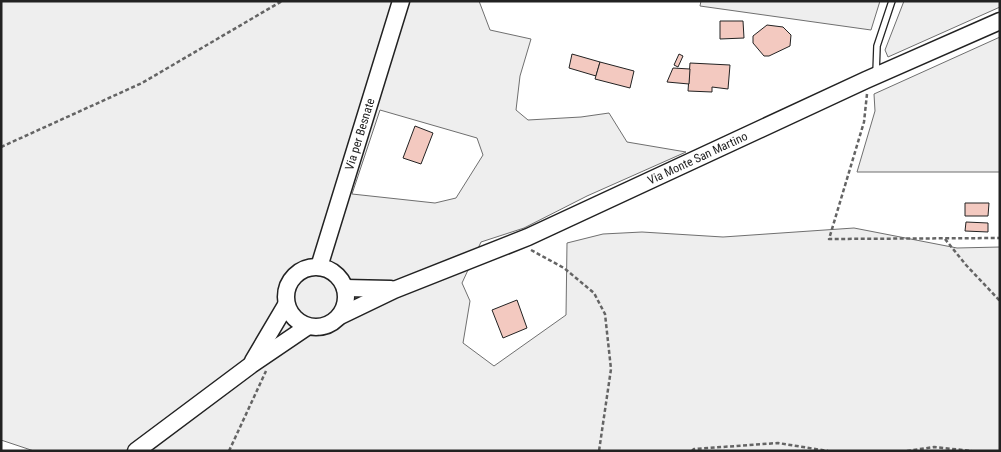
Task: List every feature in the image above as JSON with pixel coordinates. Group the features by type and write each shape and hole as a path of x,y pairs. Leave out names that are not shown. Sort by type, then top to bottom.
{"street":[{"name":"Via per Besnate","path":"319,267 401,1"},
{"name":"Via Monte San Martino","path":"136,451 259,367 307,327 319,328 331,324 340,316 394,290 528,236 871,78 1000,21"},
{"name":"Via Monte San Martino","path":"259,367 286,305 288,286 293,277 300,271 310,267 319,267"},
{"path":"319,267 330,270 335,274 345,288 345,307 340,316"},
{"name":"Via Monte San Martino","path":"345,288 394,290"},
{"path":"286,305 294,319 307,327"}],"lane":[{"path":"871,78 877,46 892,1"}],"path":[{"path":"1,147 142,83 282,1"},
{"path":"871,78 864,122 829,239 1000,238"},
{"path":"528,236 531,250 564,268 594,293 604,314 611,369 599,451"},
{"path":"945,239 966,265 1000,301"},
{"path":"229,451 259,367"},
{"path":"692,451 694,449 778,443 828,451"},
{"path":"907,451 934,447 972,451"}],"shaded area":[{"path":"1,1 479,1 490,30 531,39 520,76 516,110 528,120 581,117 609,113 627,142 686,152 587,196 524,228 481,242 462,283 470,301 463,343 494,366 566,315 567,243 603,234 642,232 723,237 854,228 957,248 1000,247 1000,451 34,451 1,440","holes":["380,110 477,138 483,155 456,198 435,203 352,194"]},
{"path":"701,1 880,1 871,30 700,6"},
{"path":"904,1 1000,1 1000,7 888,57 885,50"},
{"path":"1000,37 1000,172 857,172 875,111 874,94"}],"building":[{"path":"720,21 743,21 744,38 720,39"},
{"path":"767,25 783,27 791,35 790,46 769,56 764,56 753,43 753,36"},
{"path":"572,54 600,62 596,76 569,68"},
{"path":"679,54 683,56 678,67 674,65"},
{"path":"600,62 634,71 630,88 595,79"},
{"path":"690,63 730,65 728,89 712,87 712,92 688,91"},
{"path":"673,68 690,69 689,84 667,82"},
{"path":"415,126 433,133 421,164 403,158"},
{"path":"965,203 989,203 988,216 965,216"},
{"path":"966,222 988,223 988,232 965,231"},
{"path":"517,300 527,328 503,338 492,310"}]}
